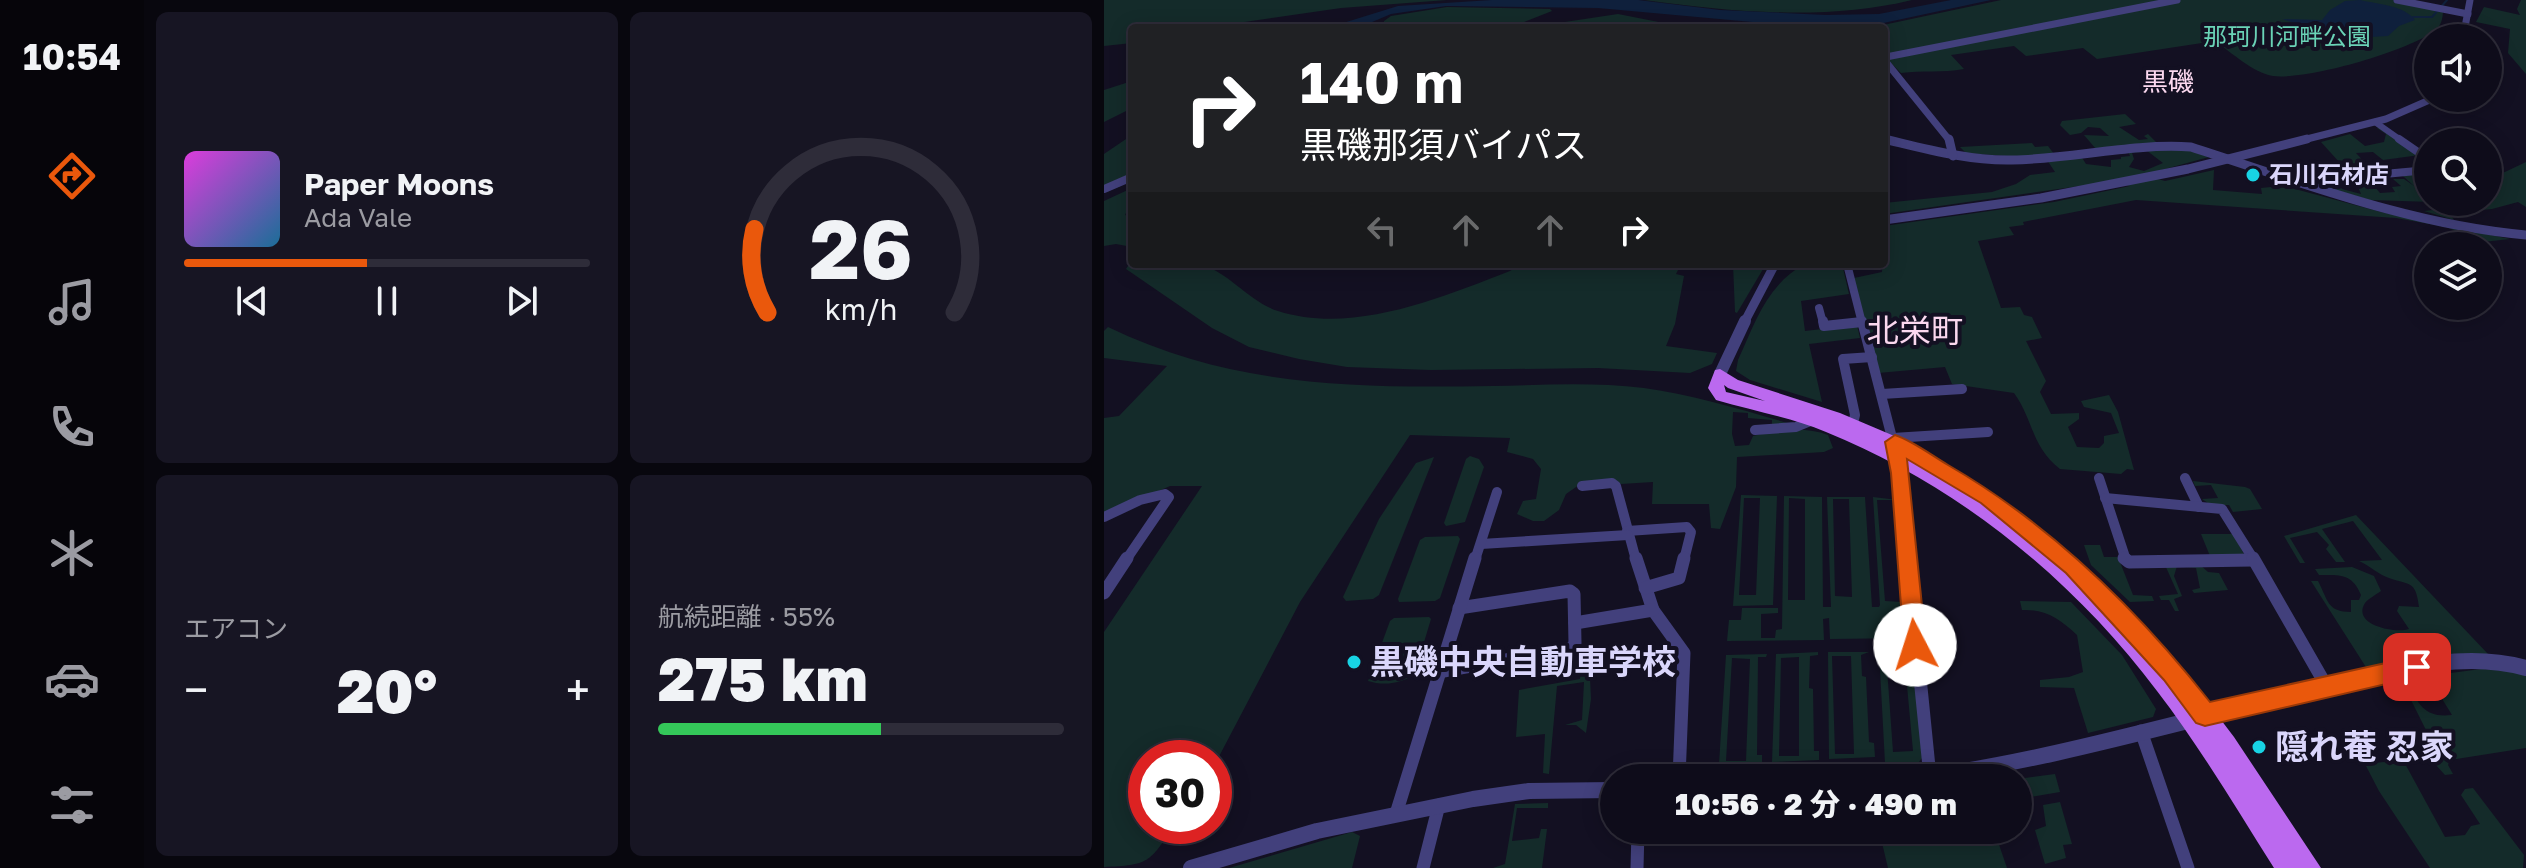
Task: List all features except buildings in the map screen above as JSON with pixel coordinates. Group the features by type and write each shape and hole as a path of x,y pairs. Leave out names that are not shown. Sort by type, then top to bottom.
{"main road":[{"path":"1895,446 1721,396 1716,388 1720,374 1743,388 1853,423 1895,446 2062,575 2197,717 2309,868"},
{"path":"2197,717 2288,868"}],"street":[{"path":"1888,56 2177,0"},
{"path":"2397,0 2468,14"},
{"path":"2466,24 2470,0"},
{"path":"1888,64 1945,133 1953,156"},
{"path":"1888,219 2112,186 2232,159 2375,122 2414,109"},
{"path":"2375,122 2414,149"},
{"path":"1888,140 1953,156 2028,159 2173,145 2201,149 2361,202 2492,232 2526,235"},
{"path":"2291,180 2298,174 2362,176 2414,171"},
{"path":"1104,189 1128,179"},
{"path":"1720,374 1773,268"},
{"path":"1848,268 1895,446 1929,764"},
{"path":"1819,308 1824,326 1862,322"},
{"path":"1853,423 1855,415 1842,355 1872,357"},
{"path":"1882,394 1962,389"},
{"path":"1755,430 1796,427 1813,420"},
{"path":"1895,446 1988,432"},
{"path":"2099,478 2124,559 2129,562 2252,560"},
{"path":"2185,478 2199,507"},
{"path":"1582,486 1612,483 1616,486 1627,533 1653,610 1684,653 1680,764"},
{"path":"1396,814 1438,672 1497,492"},
{"path":"1104,593 1169,497 1165,494 1148,498 1105,517"},
{"path":"2105,498 2226,512 2327,687"},
{"path":"1481,544 1687,527 1691,532 1679,578 1645,588"},
{"path":"1438,672 1572,648 1575,643 1574,594 1570,591 1459,608"},
{"path":"1575,623 1653,610"},
{"path":"2013,764 2197,717 2462,660 2511,661 2526,668"},
{"path":"2141,731 2188,868"},
{"path":"1191,868 1291,838 1439,805 1529,791 1600,790"},
{"path":"1423,868 1439,805"},
{"path":"1637,868 1638,844"}],"green space":[{"path":"1104,0 1447,0 1341,8 1231,24 1128,24 1128,43 1104,46"},
{"path":"1644,0 1912,0 1846,11 1778,12"},
{"name":"那珂川河畔公園","path":"2001,0 2394,0 2443,10 2440,24 2414,24 2414,42 2401,48 2331,69 2289,76 2273,76 2258,71 2215,41 2097,59 2083,48 2026,56 2014,46 1951,55 1964,69 1901,73 1888,60 1888,24"},
{"path":"2521,0 2526,0 2526,74 2508,53 2510,29 2502,27 2502,24 2476,22 2484,7 2520,15 2517,9"},
{"path":"1447,7 1552,11 1519,24 1384,24 1391,16"},
{"path":"1618,14 1669,24 1552,24"},
{"path":"1128,82 1128,110 1104,122 1104,90"},
{"path":"2125,114 2136,124 2119,127 2139,140 2148,139 2144,136 2148,134 2157,143 2096,149 2084,135 2109,136 2100,128 2088,127 2081,133 2070,135 2060,125 2062,121"},
{"path":"2380,127 2414,151 2414,156 2383,160 2373,152 2356,153 2375,174 2350,174 2321,142 2350,134 2365,146 2384,142 2386,134 2377,128"},
{"path":"1128,138 1128,177 1119,183 1123,185 1104,193 1104,154"},
{"path":"2032,143 2035,147 2048,146 2054,154 2018,157 1966,153 1960,147"},
{"path":"2180,147 2209,157 2143,175 2165,181 2214,170 2213,190 2262,194 2261,188 2281,186 2381,212 2477,232 2458,232 2396,218 2136,200 2023,222 2024,225 2009,227 2014,235 1978,241 2001,308 2020,307 2024,315 2032,317 2042,338 2026,341 2046,381 2040,392 2051,414 2079,413 2079,419 2068,427 2077,447 2099,448 2104,443 2104,436 2119,433 2111,413 2084,407 2081,401 2109,395 2118,412 2134,470 2127,469 2121,474 2060,469 2043,451 2014,393 1952,384 1945,367 1878,373 1854,278 1888,268 1888,225 2054,202 2130,186 2108,182 1888,213 1888,203 1992,192 2016,184 2030,175 2055,172 2047,160 2081,156 2086,164 2111,167 2111,160 2130,156 2128,151 2140,150 2142,152 2132,153 2134,159 2129,167 2144,171 2163,163 2146,150"},
{"path":"2526,162 2526,207 2518,202 2502,206 2502,173"},
{"path":"2414,174 2414,186 2403,176"},
{"path":"2299,176 2333,178 2342,189 2361,194 2358,187 2364,184 2374,186 2380,193 2395,192 2392,187 2401,186 2393,179 2404,179 2414,186 2414,202 2370,200 2298,179"},
{"path":"1128,190 1128,212 1125,214 1128,219 1128,246 1104,246 1104,201"},
{"path":"1128,266 1210,268 1267,307 1307,317 1336,319 1366,316 1426,302 1514,268 1679,268 1676,274 1684,276 1675,324 1666,346 1717,353 1712,364 1690,373 1598,368 1431,370 1347,367 1249,347 1212,328 1126,269"},
{"path":"1733,268 1764,268 1737,313"},
{"path":"1798,268 1843,268 1849,294 1801,301 1805,331 1857,325 1860,338 1809,344 1822,402 1750,380 1736,371 1738,360 1764,306"},
{"path":"1108,327 1202,362 1297,380 1442,387 1606,385 1663,391 1791,424 1772,425 1772,420 1748,418 1748,413 1733,412 1735,446 1749,445 1753,436 1800,430 1828,435 1833,448 1824,452 1737,457 1736,487 1720,529 1711,528 1709,504 1652,504 1653,482 1621,484 1616,480 1579,485 1566,494 1559,510 1544,521 1533,521 1517,514 1523,501 1536,499 1541,469 1533,459 1507,452 1510,438 1410,435 1300,602 1228,740 1128,740 1128,844 1161,844 1153,855 1139,863 1104,867 1104,632 1202,486 1170,486 1104,515 1104,418 1119,416 1167,366 1104,358 1104,331"},
{"path":"1470,456 1479,459 1484,467 1465,522 1446,526 1444,523 1466,459"},
{"path":"1434,457 1379,595 1373,599 1346,601 1343,597 1379,519 1416,463"},
{"path":"2193,481 2250,489 2262,509 2233,512 2229,505 2211,505 2202,499 2218,498 2211,485 2195,486"},
{"path":"1741,495 1777,496 1773,605 1733,606","holes":["1744,498 1760,498 1756,595 1739,595"]},
{"path":"1784,496 1822,497 1823,607 1831,607 1827,497 1865,497 1872,607 1880,605 1873,497 1898,500 1911,638 1830,639 1829,618 1823,619 1824,640 1727,641 1729,620 1741,620 1742,608 1778,608 1778,613 1761,614 1761,638 1775,638 1776,630 1782,629","holes":["1789,498 1805,499 1805,600 1788,600","1833,499 1849,499 1852,597 1835,596","1877,500 1893,500 1902,602 1885,601"]},
{"path":"2356,515 2489,655 2371,675 2311,581 2318,581 2329,604 2337,610 2351,612 2351,600 2359,600 2361,595 2349,579 2319,575 2315,569 2352,567 2374,576 2381,591 2366,601 2362,611 2369,622 2386,629 2409,629 2397,611 2399,606 2419,607 2416,592 2410,585 2385,577 2359,561 2382,560 2353,521 2322,529 2345,562 2336,562 2326,549 2329,545 2317,532 2290,538 2305,563 2300,563 2284,536"},
{"path":"2201,534 2233,534 2245,556 2210,556"},
{"path":"1458,536 1460,539 1440,598 1435,601 1399,602 1420,540 1425,537"},
{"path":"2084,545 2100,545 2104,557 2118,557 2133,595 2152,596 2154,601 2130,602 2091,565"},
{"path":"2199,564 2208,572 2219,573 2228,590 2194,593 2192,590 2200,588 2196,568 2177,566 2174,576 2182,596 2174,599 2179,611 2175,611 2169,600 2161,600 2159,596 2178,594 2165,565"},
{"path":"2020,601 2071,602 2122,655 2156,709 2153,717 2088,733 2074,688 2040,687 2040,680 2083,672 2077,635 2052,616 2022,610"},
{"path":"1394,618 1431,619 1415,672 1393,683 1368,681 1390,621"},
{"path":"1879,651 1913,653 1922,758 1919,762 1885,763","holes":["1904,653 1913,751 1893,752 1886,654"]},
{"path":"1818,652 1818,655 1810,656 1809,688 1813,689 1814,751 1819,751 1819,760 1772,762 1776,654","holes":["1799,657 1799,756 1779,756 1781,658"]},
{"path":"1828,652 1869,652 1861,655 1862,676 1866,677 1869,742 1874,743 1875,757 1829,759","holes":["1832,656 1851,656 1854,754 1835,754"]},
{"path":"1767,654 1766,657 1758,657 1757,755 1762,755 1762,763 1719,764 1726,655","holes":["1732,658 1750,659 1746,761 1726,761"]},
{"path":"1581,666 1585,673 1603,670 1602,676 1590,678 1591,699 1586,733 1576,725 1565,725 1582,720 1584,682 1557,686 1549,774 1543,773 1545,734 1516,737 1519,690 1580,679"},
{"path":"2481,669 2511,670 2526,676 2526,748 2450,760 2448,765 2453,774 2445,775 2435,764 2422,758 2434,756 2437,752 2402,682 2423,677 2427,683 2408,684 2420,704 2436,715 2452,715 2428,676"},
{"path":"2403,760 2445,837 2465,835 2471,826 2480,824 2461,795 2465,789 2473,788 2524,855 2523,868 2430,868 2379,791 2365,764"},
{"path":"2055,774 2060,792 2032,797 2032,777"},
{"path":"2060,802 2072,844 2063,845 2066,858 2045,864 2035,830 2046,826 2043,805"},
{"path":"1548,803 1548,808 1517,808 1512,841 1539,838 1541,829 1547,829 1542,868 1493,868 1505,864 1515,804"},
{"path":"1352,832 1360,836 1352,868 1229,868"},
{"path":"1882,844 1999,844 2007,868 1888,868"}],"water":[{"path":"1492,0 1638,0 1720,10 1826,15 1879,14 1951,0 1991,0 1879,24 1776,24 1598,8 1446,6 1391,14 1367,24 1340,24 1398,6"},
{"path":"2360,0 2397,8 2415,20 2399,26 2388,36 2371,37 2307,27 2282,19 2322,20 2330,10 2345,1"}],"waterway":[{"path":"2413,17 2432,17 2447,0"}],"place":[{"name":"石川石材店","path":"2253,175"},
{"name":"黒磯中央自動車学校","path":"1354,662"},
{"name":"隠れ菴 忍家","path":"2259,747"}],"district":[{"name":"黒磯","path":"2168,82"},
{"name":"北栄町","path":"1915,331"}],"route":[{"path":"1915,645 1901,473 1895,442 1988,498 2073,567 2172,672 2205,715 2417,667"}]}
